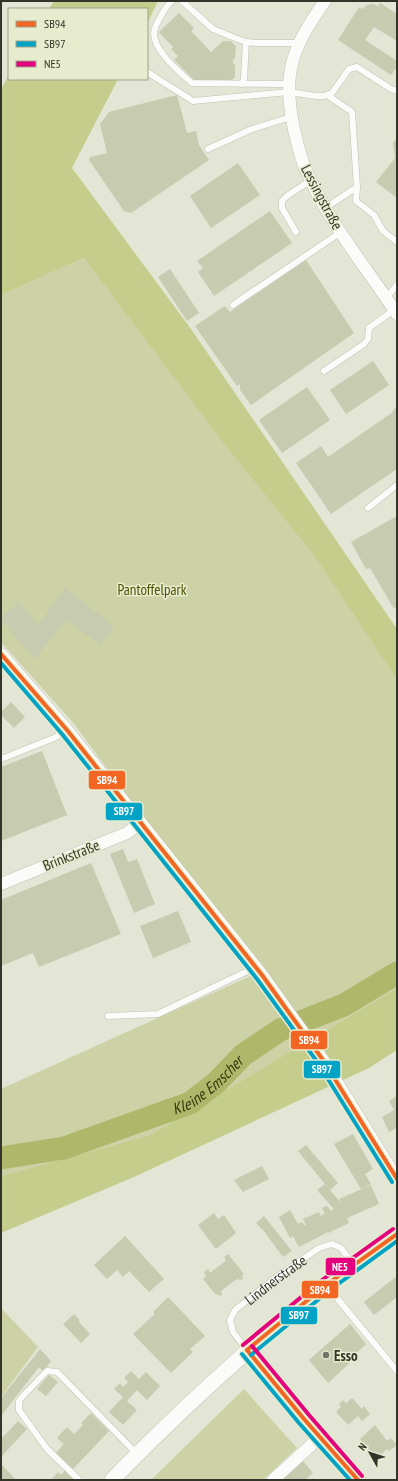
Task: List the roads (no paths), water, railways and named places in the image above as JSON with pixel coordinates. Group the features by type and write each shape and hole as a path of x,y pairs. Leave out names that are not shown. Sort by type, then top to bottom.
{"street":[{"name":"Lessingstraße","path":"325,1 300,43 291,70 291,117 305,169 325,208 396,312"},
{"path":"1,654 67,730 256,967 323,1060 397,1179"},
{"name":"Brinkstraße","path":"1,884 127,832 140,823"},
{"path":"112,1480 187,1405 247,1350 353,1264 397,1234"},
{"path":"247,1350 320,1438 358,1480"},
{"path":"273,1480 320,1438"}],"lane":[{"path":"172,1 168,3 157,22 154,34 162,52 192,83 242,84 290,88 316,96 327,95 332,94 349,69 357,67 391,89 397,91"},
{"path":"182,1 213,29 246,42 300,43"},
{"path":"242,84 244,79 246,42"},
{"path":"148,73 193,101 290,88"},
{"path":"327,95 352,112 357,187 356,202 374,215 383,231 397,242"},
{"path":"208,149 252,129 291,117"},
{"path":"296,232 282,208 282,201 311,180"},
{"path":"325,208 357,187"},
{"path":"232,305 341,232"},
{"path":"386,298 396,288"},
{"path":"324,371 364,344 368,340 369,328 396,312"},
{"path":"368,508 397,485"},
{"path":"1,760 54,738 67,730"},
{"path":"108,1016 158,1014 256,967"},
{"name":"Lindnerstraße","path":"247,1350 233,1332 230,1320 235,1310 277,1277 319,1248 332,1244 341,1248 353,1264"},
{"path":"326,1285 397,1371"},
{"path":"79,1480 47,1449 18,1410 19,1401 47,1371 50,1370 57,1372 137,1454"}],"waterway":[{"name":"Kleine Emscher","path":"1,1158 64,1148 190,1103 217,1082 243,1055 280,1030 344,1005 397,973"}],"place":[{"name":"Esso","path":"326,1355"}],"park label":[{"name":"Pantoffelpark","path":"152,589"}]}
